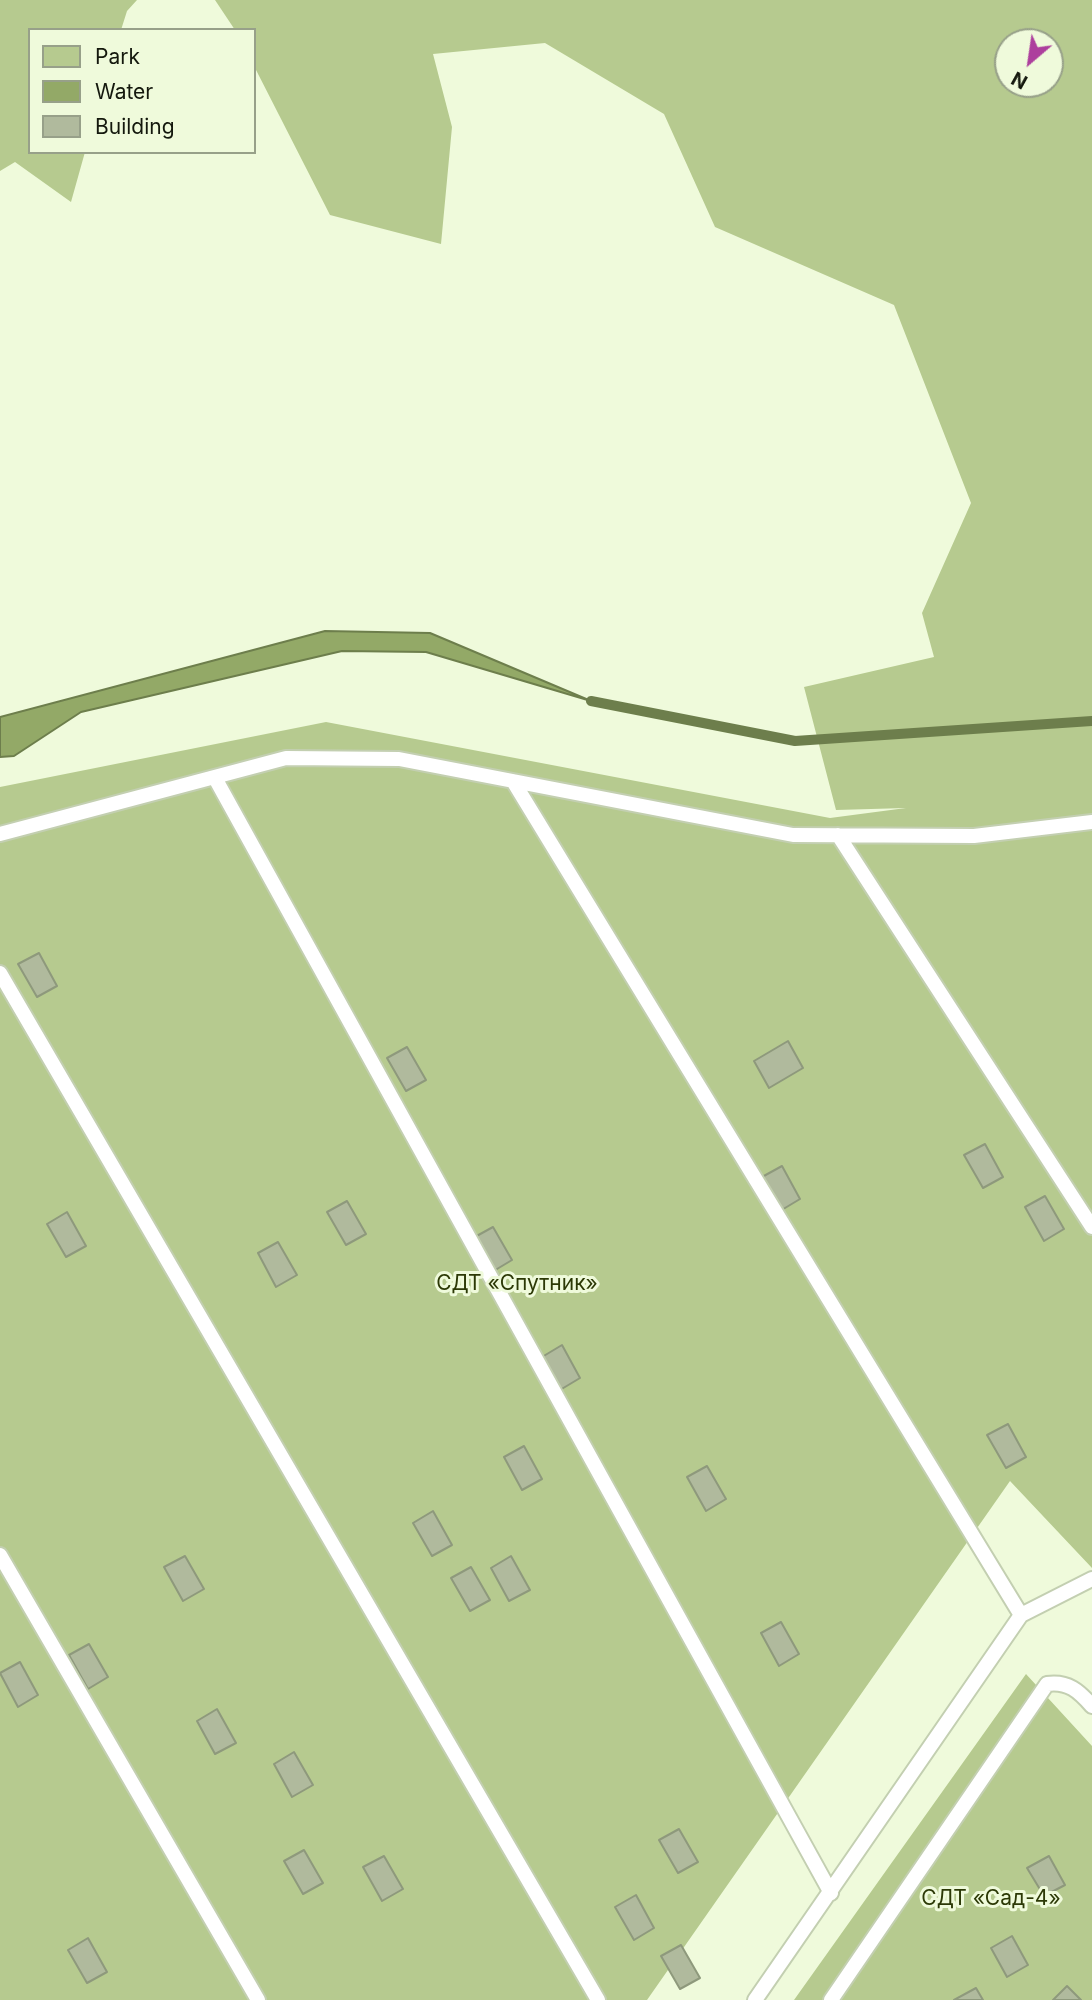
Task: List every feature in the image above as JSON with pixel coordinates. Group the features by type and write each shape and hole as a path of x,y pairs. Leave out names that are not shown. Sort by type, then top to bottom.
{"lane":[{"path":"0,834 286,758 399,759 793,835 974,836 1092,822"},
{"path":"215,778 831,1893"},
{"path":"513,780 1021,1615"},
{"path":"838,835 1092,1227"},
{"path":"0,973 598,2000"},
{"path":"0,1555 258,2000"},
{"path":"755,2000 1021,1615 1092,1579"},
{"path":"831,2000 1047,1684 1059,1682 1080,1692 1092,1706"}],"green space":[{"path":"0,0 137,0 127,11 122,28 28,28 28,154 84,154 71,202 15,162 0,171"},
{"name":"СДТ «Спутник»","path":"215,0 1092,0 1092,1568 1010,1481 647,2000 0,2000 0,787 326,722 830,818 906,808 836,810 804,687 934,657 922,613 971,503 894,305 715,227 664,114 545,43 433,54 452,127 441,244 330,215 256,70 256,28 234,28"},
{"name":"СДТ «Сад-4»","path":"1026,1674 1092,1746 1092,2000 794,2000"}],"water":[{"path":"325,631 430,633 591,701 426,652 342,651 81,712 14,756 0,757 0,717"}],"building":[{"path":"39,953 57,986 37,997 18,964"},
{"path":"788,1041 803,1068 769,1088 754,1061"},
{"path":"407,1047 426,1080 406,1091 387,1058"},
{"path":"985,1144 1003,1177 983,1188 964,1155"},
{"path":"782,1166 800,1199 780,1211 762,1177"},
{"path":"1045,1196 1064,1229 1044,1241 1025,1207"},
{"path":"347,1201 366,1234 346,1245 327,1212"},
{"path":"67,1212 86,1246 66,1257 47,1224"},
{"path":"493,1227 512,1260 492,1272 473,1238"},
{"path":"278,1242 297,1275 276,1287 258,1253"},
{"path":"562,1345 580,1378 560,1390 542,1357"},
{"path":"1008,1424 1026,1457 1006,1468 987,1435"},
{"path":"524,1446 542,1479 522,1490 504,1457"},
{"path":"707,1466 726,1499 706,1511 687,1477"},
{"path":"433,1511 452,1545 432,1556 413,1523"},
{"path":"185,1556 204,1589 183,1601 164,1567"},
{"path":"511,1556 530,1590 509,1601 491,1568"},
{"path":"471,1567 490,1600 470,1611 451,1578"},
{"path":"781,1622 799,1654 779,1666 761,1633"},
{"path":"89,1644 108,1677 88,1689 69,1655"},
{"path":"20,1662 38,1695 18,1707 0,1673"},
{"path":"217,1709 236,1743 215,1754 197,1721"},
{"path":"294,1752 313,1785 292,1797 274,1764"},
{"path":"679,1829 698,1862 678,1873 659,1840"},
{"path":"304,1850 323,1883 303,1894 284,1861"},
{"path":"384,1856 403,1889 382,1901 363,1867"},
{"path":"1049,1856 1065,1885 1044,1896 1027,1868"},
{"path":"636,1895 654,1928 634,1940 615,1907"},
{"path":"1012,1936 1028,1965 1007,1977 991,1948"},
{"path":"88,1938 107,1972 87,1983 68,1950"},
{"path":"681,1945 700,1978 680,1989 661,1956"},
{"path":"1067,1986 1081,2000 1053,2000"},
{"path":"976,1988 983,2000 954,2000"}],"waterway":[{"path":"591,701 795,741 1092,721"}]}
